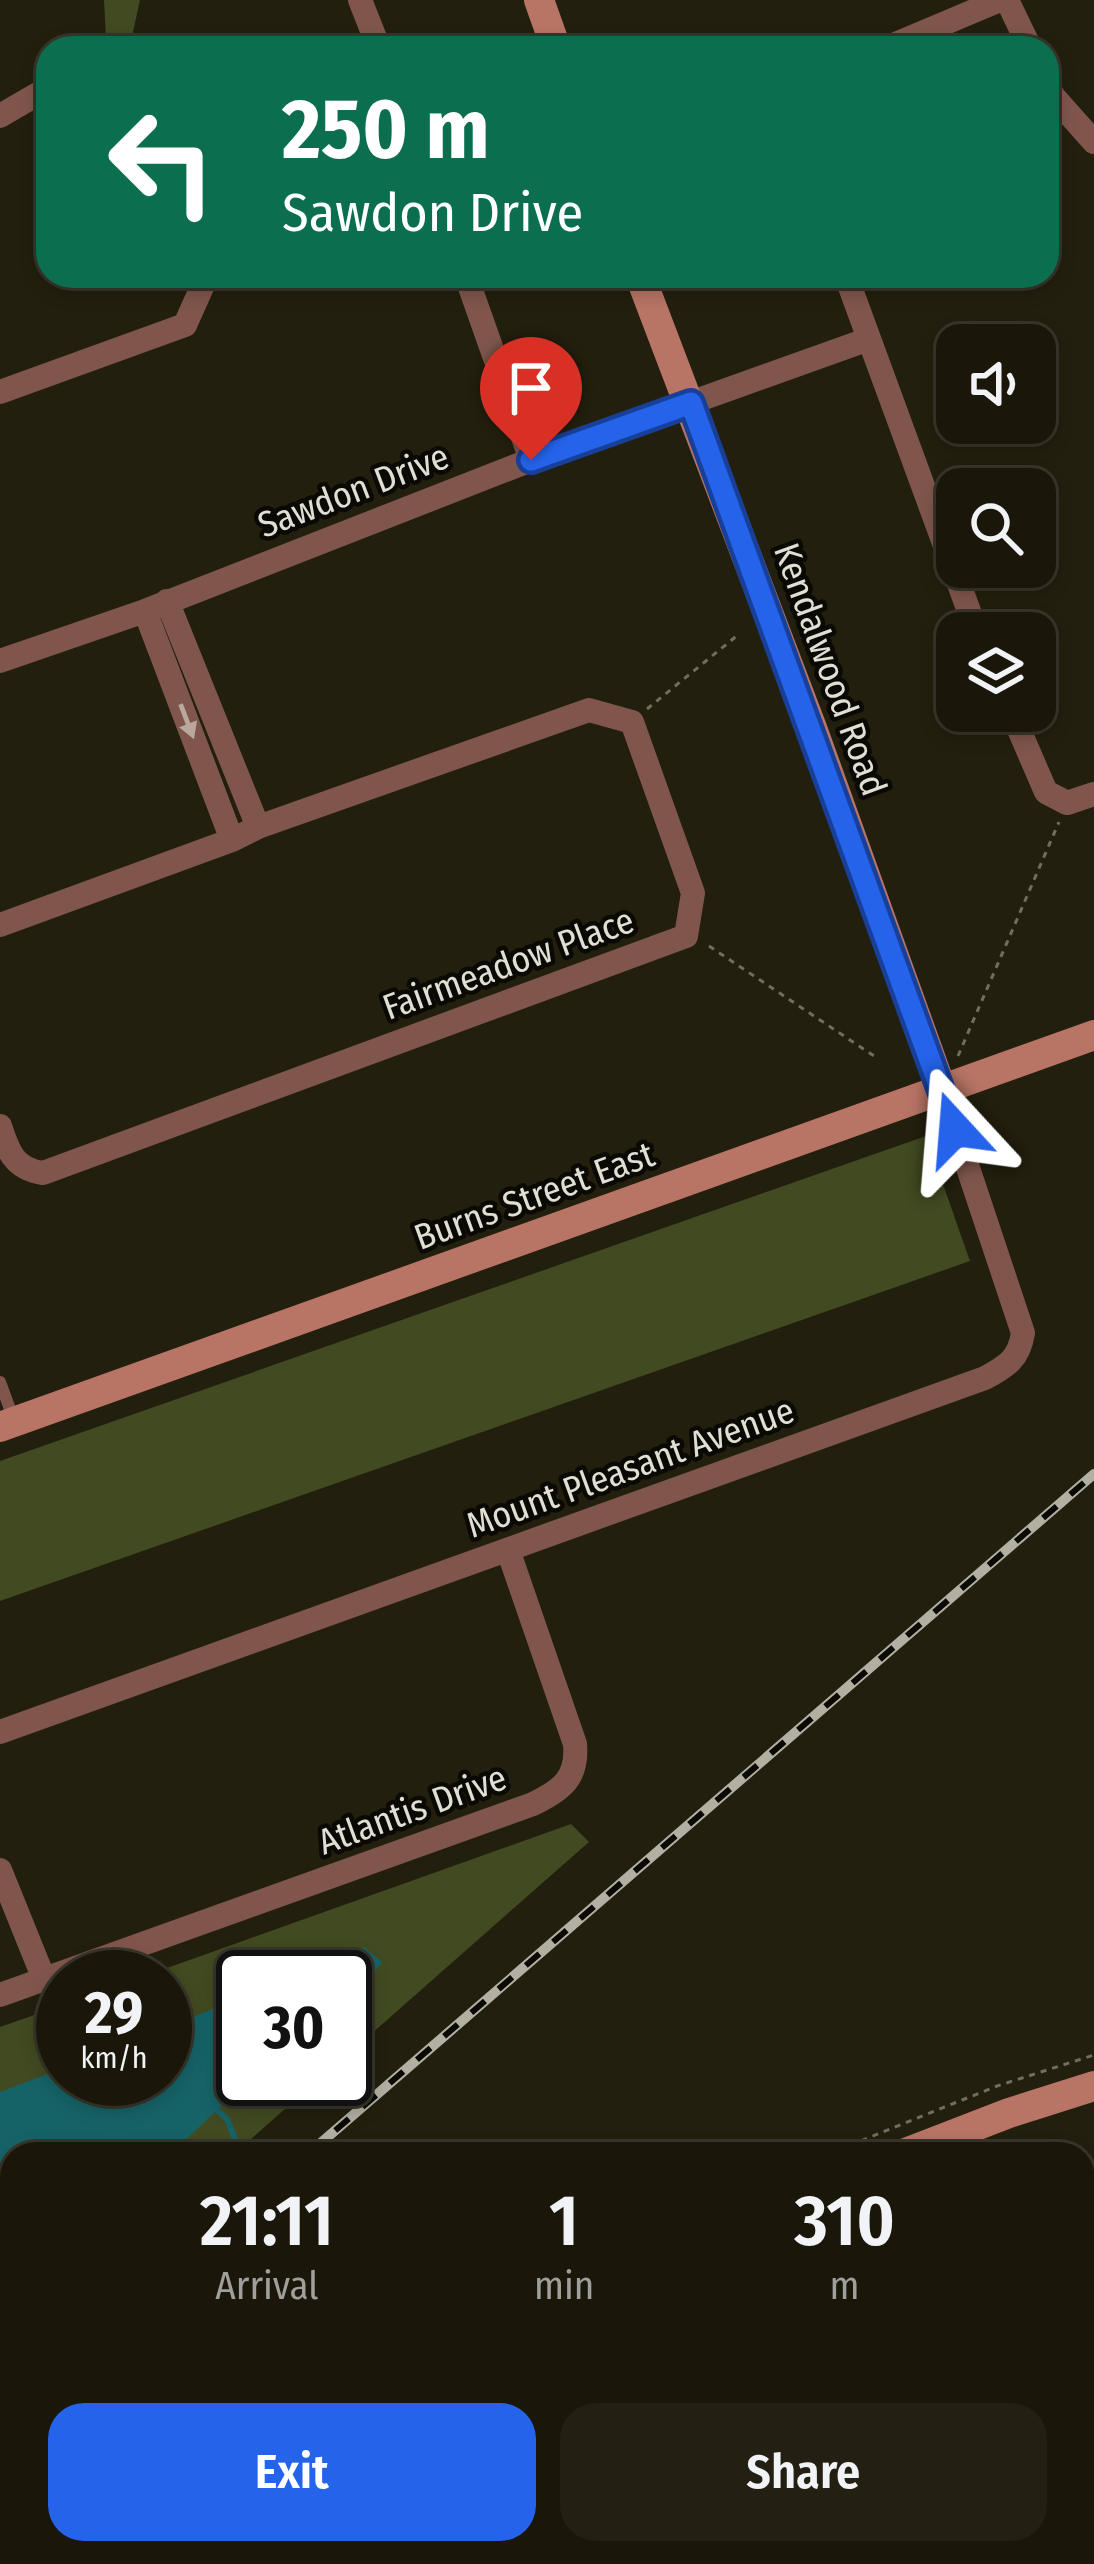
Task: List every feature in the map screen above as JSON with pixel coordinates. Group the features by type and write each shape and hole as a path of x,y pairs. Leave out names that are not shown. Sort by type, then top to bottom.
{"street":[{"path":"360,0 374,36"},
{"path":"538,0 552,36"},
{"path":"916,36 1004,0 1024,36"},
{"path":"0,116 36,95"},
{"path":"1059,103 1094,142"},
{"path":"0,392 185,325 202,288"},
{"path":"470,288 531,460"},
{"name":"Kendalwood Road","path":"645,288 943,1090"},
{"path":"850,288 969,612"},
{"name":"Sawdon Drive","path":"0,661 156,606 531,460 869,339"},
{"path":"156,606 258,827"},
{"path":"156,606 232,840"},
{"path":"0,925 589,710 632,722"},
{"name":"Fairmeadow Place","path":"0,1126 10,1157 28,1171 43,1174 686,936 693,893 632,722"},
{"path":"1020,732 1046,792 1067,803 1094,794"},
{"name":"Burns Street East","path":"7,1424 1094,1035"},
{"name":"Mount Pleasant Avenue","path":"0,1732 985,1378 1014,1360 1021,1343 1019,1319 943,1090"},
{"name":"Atlantis Drive","path":"125,1950 533,1804 565,1785 574,1770 575,1744 508,1550"},
{"path":"0,1870 36,1959"},
{"path":"0,1994 36,1982"},
{"path":"934,2142 1094,2086"}],"lane":[{"path":"0,1382 7,1424"}],"path":[{"path":"632,722 739,634"},
{"path":"943,1090 1067,803"},
{"path":"686,936 706,944 874,1056"},
{"path":"858,2142 997,2086 1094,2055"}],"green space":[{"path":"104,0 140,0 132,36 106,36"},
{"path":"926,1136 970,1261 0,1601 0,1461"},
{"path":"571,1824 589,1842 372,2033 372,1950 218,1950"},
{"path":"216,1951 216,2106 288,2106 248,2142 0,2142 0,2027 36,2014 36,2106 192,2106 192,1959"}],"water":[{"path":"372,1954 382,1962 372,1975"},
{"path":"216,2008 216,2106 221,2106 183,2142 0,2142 0,2092 36,2078 36,2106 192,2106 192,2017"}],"waterway":[{"path":"216,2109 227,2119 236,2142"}],"railway":[{"path":"322,2142 1094,1474"}],"route":[{"path":"531,460 691,403 955,1129"}]}
